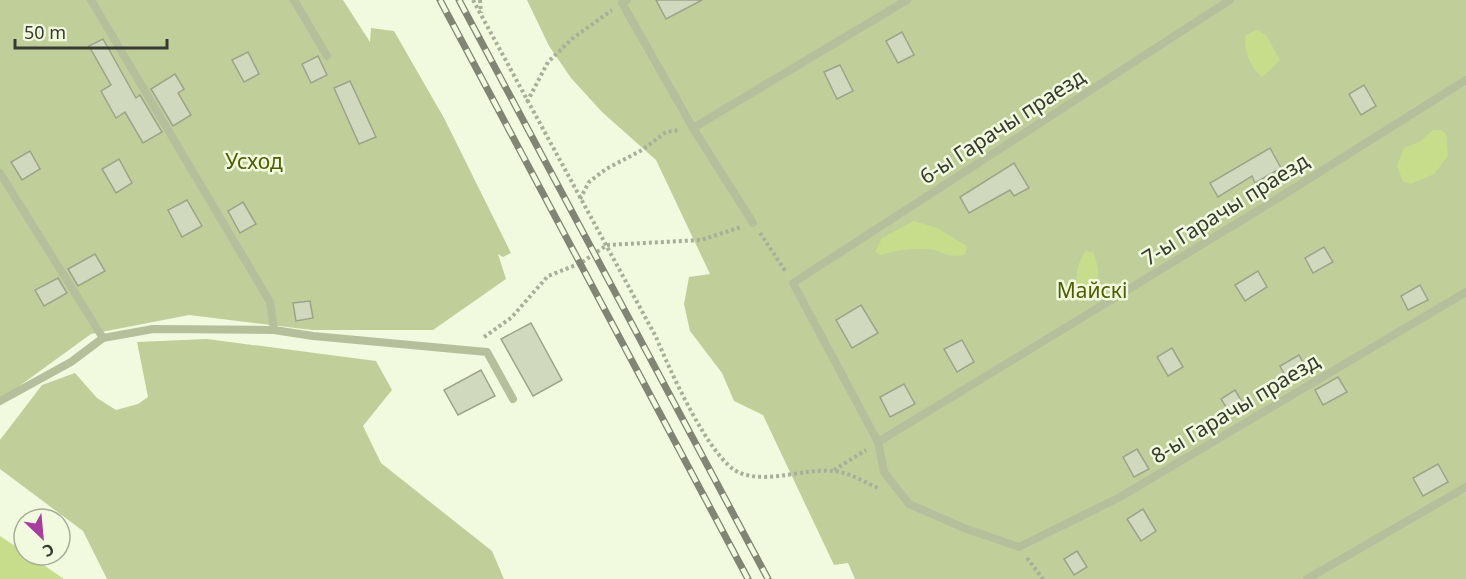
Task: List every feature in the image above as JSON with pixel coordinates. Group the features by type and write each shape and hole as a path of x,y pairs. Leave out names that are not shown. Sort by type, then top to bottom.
{"lane":[{"path":"91,0 270,302 274,330"},
{"path":"294,0 327,56"},
{"path":"693,128 907,0"},
{"name":"6-ы Гарачы праезд","path":"793,283 1230,0"},
{"path":"624,1 693,128 753,223"},
{"name":"7-ы Гарачы праезд","path":"878,442 1288,192 1466,80"},
{"path":"0,173 103,338"},
{"path":"793,283 878,442 884,472 909,504 964,528 1019,548"},
{"name":"8-ы Гарачы праезд","path":"1019,548 1120,497 1466,292"},
{"path":"0,401 71,362 103,338 153,328 274,330 313,336 487,352 513,399"},
{"path":"1307,579 1466,487"}],"path":[{"path":"473,0 579,199 607,245 656,337 679,391 721,457 740,473 764,476 833,471 860,480 909,504"},
{"path":"480,0 481,16"},
{"path":"527,102 548,62 573,38 624,1"},
{"path":"579,199 589,182 606,169 642,150 666,132 693,128"},
{"path":"466,350 511,318 548,276 581,263 607,245 702,240 753,223 793,283"},
{"path":"833,471 878,442"},
{"path":"1019,548 1043,579"}],"green space":[{"name":"Усход","path":"0,0 343,0 370,42 371,28 394,31 444,118 511,253 503,257 498,254 506,279 433,330 312,330 189,315 91,334 0,400"},
{"name":"Майскі","path":"527,0 1466,0 1466,579 855,579 848,563 834,565 763,415 734,401 722,373 690,331 684,304 689,277 710,274 656,160 602,112 571,78 549,46"},
{"path":"207,339 376,361 392,390 363,426 381,463 492,551 504,579 107,579 83,531 72,523 72,507 51,507 0,469 0,440 42,385 75,373 97,398 116,410 138,404 148,397 137,342"}],"shaded area":[{"path":"1257,30 1266,35 1280,60 1262,77 1251,63 1246,47 1246,35"},
{"path":"1433,130 1441,130 1446,134 1448,156 1434,174 1410,184 1403,181 1397,166 1404,148 1421,141"},
{"path":"914,221 937,228 967,246 965,255 952,256 922,249 880,255 875,252 882,238"},
{"path":"1086,251 1093,252 1098,270 1096,286 1091,298 1082,297 1077,279 1078,267"},
{"path":"0,536 12,544 12,567 46,567 64,579 0,579"}],"building":[{"path":"656,0 702,0 666,19"},
{"path":"902,32 914,55 898,63 886,41"},
{"path":"103,39 136,98 140,95 162,132 143,143 125,112 116,118 101,91 111,85 89,46"},
{"path":"248,52 259,74 244,82 232,60"},
{"path":"318,56 327,75 311,83 302,64"},
{"path":"840,65 853,91 837,99 824,72"},
{"path":"175,74 184,89 178,93 191,115 173,126 151,89"},
{"path":"350,81 376,137 359,144 334,88"},
{"path":"1364,85 1376,106 1361,115 1349,94"},
{"path":"1270,148 1281,168 1255,183 1252,176 1218,197 1210,183"},
{"path":"30,151 40,169 22,180 11,162"},
{"path":"119,159 132,183 116,193 102,169"},
{"path":"1014,163 1029,188 1014,196 1010,190 969,213 960,197"},
{"path":"187,200 202,226 182,237 168,210"},
{"path":"243,202 256,224 240,233 228,211"},
{"path":"1324,247 1333,262 1313,273 1305,258"},
{"path":"95,254 105,271 78,286 68,269"},
{"path":"1258,271 1267,287 1245,301 1235,285"},
{"path":"58,278 67,293 44,306 35,290"},
{"path":"1420,285 1428,300 1408,310 1401,296"},
{"path":"310,301 313,318 296,321 293,303"},
{"path":"861,305 878,333 852,348 836,320"},
{"path":"531,323 562,380 533,396 501,339"},
{"path":"962,340 974,362 957,372 944,349"},
{"path":"1172,348 1183,367 1168,376 1157,357"},
{"path":"1299,355 1307,370 1288,381 1280,366"},
{"path":"481,370 495,396 458,415 444,390"},
{"path":"1338,377 1347,392 1323,405 1315,390"},
{"path":"904,384 915,404 890,417 880,397"},
{"path":"1235,390 1245,407 1231,415 1221,399"},
{"path":"1137,449 1149,469 1134,477 1123,457"},
{"path":"1438,464 1448,482 1423,496 1413,478"},
{"path":"1143,509 1156,531 1141,541 1127,519"},
{"path":"1077,551 1087,567 1074,575 1064,559"}],"railway":[{"path":"440,0 748,579"},
{"path":"459,0 768,579"}]}
